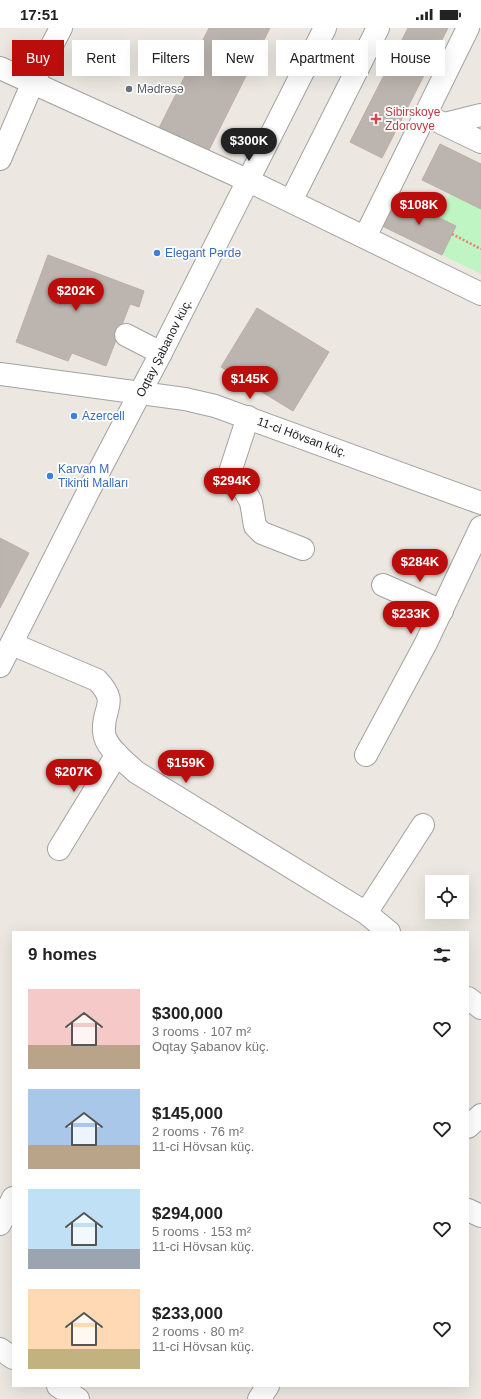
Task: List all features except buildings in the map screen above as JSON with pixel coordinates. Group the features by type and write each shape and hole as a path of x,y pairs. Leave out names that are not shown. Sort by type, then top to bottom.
{"street":[{"path":"0,159 33,82 61,28"},
{"name":"Oqtay Şabanov küç.","path":"0,666 84,499 141,392 249,181 325,28"},
{"path":"291,201 378,28"},
{"path":"365,237 468,28"},
{"path":"0,68 249,181 481,294"},
{"path":"425,115 481,142"},
{"path":"444,124 481,115"},
{"path":"126,335 161,353"},
{"name":"11-ci Hövsan küç.","path":"0,374 141,392 215,406 481,503"},
{"path":"248,417 231,469 233,478 245,491 251,502 255,526 262,532 303,549"},
{"path":"366,755 442,612 481,527"},
{"path":"383,585 442,612"},
{"path":"12,644 97,680 107,691 109,699 104,731 106,740 117,754 136,772 179,800 366,913 388,931"},
{"path":"59,849 117,754"},
{"path":"366,913 423,825"},
{"path":"469,999 481,1008"},
{"path":"469,1126 481,1115"},
{"path":"0,1224 12,1200"},
{"path":"469,1210 481,1216"},
{"path":"0,1349 12,1357"},
{"path":"60,1387 78,1399"},
{"path":"259,1399 267,1387"}],"path":[{"path":"452,234 481,249"}],"green space":[{"path":"450,194 481,209 481,274 442,255 456,226 439,218"}],"place":[{"name":"Mədrəsə","path":"129,89"},
{"name":"Sibirskoye Zdorovye","path":"376,119"},
{"name":"Elegant Pərdə","path":"157,253"},
{"name":"Azercell","path":"74,416"},
{"name":"Karvan M Tikinti Malları","path":"50,476"}]}
